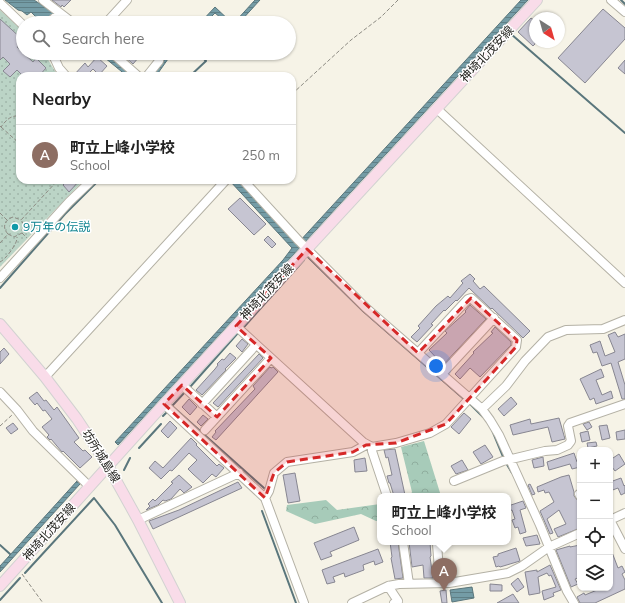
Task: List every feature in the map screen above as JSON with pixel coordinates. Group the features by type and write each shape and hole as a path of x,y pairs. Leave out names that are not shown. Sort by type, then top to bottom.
{"main road":[{"name":"神埼北茂安線","path":"0,586 236,326 303,245 437,109 537,0"},
{"name":"坊所城島線","path":"0,324 45,377 77,419 108,466 138,520 180,603"}],"street":[{"path":"43,0 53,16"},
{"path":"112,16 127,0"},
{"path":"612,0 625,12"},
{"path":"0,3 16,18"},
{"path":"55,60 62,72"},
{"path":"120,60 133,72"},
{"path":"150,72 158,61"},
{"path":"437,109 625,283"},
{"path":"0,278 69,202 88,184"},
{"path":"45,377 222,184"},
{"path":"247,184 303,245 365,307 442,374 467,401 482,409 499,435 506,460 549,547 567,591 574,603"},
{"path":"265,498 269,491 274,473 287,462 353,452 369,446 396,443 430,433 446,424 516,346 517,340 471,298 468,299 418,353"},
{"path":"442,374 494,318"},
{"path":"482,409 506,386 525,361 548,337 566,330 603,329 625,320"},
{"path":"236,326 369,446 386,493"},
{"path":"202,404 256,345"},
{"path":"205,430 271,358"},
{"path":"182,385 217,417"},
{"path":"0,392 17,410 33,431 90,487"},
{"path":"164,404 239,472 265,498 304,603"},
{"path":"454,481 506,460 545,450 557,450 563,448 571,441 568,426 570,422 625,404"},
{"path":"138,520 239,472"},
{"path":"612,519 625,513"},
{"path":"613,526 625,549"},
{"path":"352,603 388,586 399,584 449,583 508,573 522,566 549,547 577,534"},
{"path":"404,545 409,584"},
{"path":"437,545 440,583"},
{"path":"388,586 398,601 394,603"}],"path":[{"path":"296,90 351,40 381,17 398,0"},
{"path":"16,115 6,120 1,127 16,140"},
{"path":"21,220 54,184"},
{"path":"0,213 7,220"},
{"path":"16,217 21,220 24,228 22,233 17,236 11,236 8,234 5,229 5,223 7,220 16,217"},
{"path":"0,243 8,234"},
{"path":"0,262 6,258 18,241 17,236"},
{"path":"0,426 17,410"},
{"path":"17,567 43,603"}],"highlighted area":[{"path":"307,249 418,353 471,298 517,340 516,347 446,424 396,443 366,445 353,452 287,462 274,473 265,498 164,404 182,385 217,417 271,358 236,326"}],"green space":[{"path":"0,10 16,25 16,60 48,60 56,72 16,72 16,184 80,184 0,267"},
{"path":"424,441 440,493 412,493 401,447"},
{"path":"326,500 337,510 377,504 377,521 361,514 315,524 286,511 287,505"}],"water":[{"path":"5,0 34,0 58,16 35,16 31,12 27,15"},
{"path":"255,0 260,0 245,16 240,16"},
{"path":"521,0 528,0 118,445 115,442 283,260 292,248 233,184 242,184 297,244"},
{"path":"215,7 225,16 219,16 215,13 212,16 207,16"},
{"path":"108,60 115,60 129,72 122,72"},
{"path":"164,60 167,60 159,72 155,72"},
{"path":"77,481 80,484 0,572 0,566"},
{"path":"472,587 474,598 452,602 450,590"}],"building":[{"path":"52,0 71,0 64,7 62,5 61,7"},
{"path":"603,9 625,28 625,39 585,83 558,58"},
{"path":"0,19 16,34 16,60 31,60 33,62 34,60 38,60 46,68 42,72 19,72 17,70 10,77 3,71 10,64 3,57 0,60"},
{"path":"529,20 529,42 518,32"},
{"path":"94,60 100,60 107,66 102,72 96,72 93,69 90,72 77,72 85,63 88,67"},
{"path":"128,60 136,60 133,64"},
{"path":"625,60 625,74 618,68"},
{"path":"64,184 76,184 69,192 63,185"},
{"path":"240,198 266,224 254,235 228,209"},
{"path":"268,236 276,244 272,248 264,240"},
{"path":"470,274 475,279 473,281 480,289 484,286 530,331 523,338 469,288 457,301 456,300 445,311 444,310 431,324 433,325 417,342 411,337 420,328 418,326 436,306 448,296 450,298 463,283 461,281"},
{"path":"470,305 486,319 443,365 429,350 447,333 445,331 466,312 465,311"},
{"path":"495,327 511,342 511,345 480,377 470,368 460,379 455,374 474,353 473,352 493,333 491,332"},
{"path":"615,332 618,337 625,334 625,359 618,362 625,385 625,399 622,399 611,363 602,366 597,352 593,353 590,345 600,341 605,356 615,352 608,335"},
{"path":"242,339 248,344 242,352 236,346"},
{"path":"4,348 9,354 0,364 0,352"},
{"path":"230,353 236,358 202,395 196,390 215,369 218,365 217,364 222,359 224,360"},
{"path":"259,354 263,358 218,407 213,403"},
{"path":"270,367 273,367 278,372 216,440 212,437 216,432 215,431 255,389 253,386"},
{"path":"601,369 604,377 596,380 602,395 611,391 613,398 596,404 594,398 590,400 580,379"},
{"path":"37,392 54,410 57,407 79,438 74,442 92,457 80,468 63,451 62,452 51,439 50,440 47,437 49,435 42,427 52,419 45,410 43,411 37,403 35,405 29,398"},
{"path":"511,397 517,404 504,416 498,409"},
{"path":"189,399 197,407 190,415 182,407"},
{"path":"464,413 471,419 459,434 451,427"},
{"path":"203,415 208,419 201,426 197,422"},
{"path":"559,418 565,439 552,442 548,427 513,435 510,425 530,419 531,424"},
{"path":"170,421 177,428 168,438 161,431"},
{"path":"589,422 592,427 587,430 583,424"},
{"path":"13,423 18,429 11,434 6,428"},
{"path":"607,425 610,438 602,440 599,426"},
{"path":"625,430 625,439 617,440 616,432"},
{"path":"588,431 590,440 582,442 580,433"},
{"path":"191,438 217,466 219,464 224,468 216,477 212,474 203,483 188,469 197,460 189,453 172,471 170,470 161,479 149,468 155,461 163,468"},
{"path":"596,442 597,446 588,447 587,443"},
{"path":"485,445 493,457 481,464 473,452"},
{"path":"395,449 405,493 393,493 387,476 392,475 388,457 386,458 384,450"},
{"path":"574,453 577,468 572,469 570,464 549,470 547,462"},
{"path":"619,454 625,464 615,471 613,468 613,458"},
{"path":"543,457 544,466 534,468 532,460"},
{"path":"365,458 367,471 355,472 354,460"},
{"path":"462,460 468,470 456,474 451,466"},
{"path":"295,473 300,501 288,503 283,475"},
{"path":"179,475 192,487 184,493 180,489 171,499 165,501 163,500 158,505 146,510 150,506 148,504 153,499 155,501"},
{"path":"569,475 574,496 577,500 577,529 558,537 554,529 566,524 559,510 547,519 553,533 550,534 540,511 554,502 549,492 545,493 544,490 538,492 537,487"},
{"path":"621,478 624,486 625,485 625,493 621,495 618,488 613,490 613,481"},
{"path":"238,482 242,488 153,529 149,521 179,510"},
{"path":"530,484 535,494 532,495 528,485"},
{"path":"523,501 526,508 520,510 526,532 520,534 518,527 515,528 512,520 515,519 511,510 511,505"},
{"path":"354,527 359,540 330,552 332,556 321,560 314,543"},
{"path":"537,535 540,544 526,546 523,538"},
{"path":"390,545 398,545 403,578 395,579"},
{"path":"409,545 430,545 430,557 433,578 424,578 423,565 412,567"},
{"path":"577,546 577,578 575,579 577,584 571,587 556,550"},
{"path":"516,548 520,561 496,567 493,557"},
{"path":"378,549 383,562 375,565 374,561 363,565 364,570 345,577 344,573 333,577 335,582 327,584 322,570"},
{"path":"613,555 618,568 622,566 625,572 622,574 625,580 625,589 595,603 580,603 577,597 584,593 585,595 595,591 613,591"},
{"path":"550,565 561,590 553,593 554,596 544,600 542,591 556,587 551,575 549,576 547,573 538,577 540,593 529,595 525,572 537,570 537,572"},
{"path":"518,578 524,587 517,592 511,584"},
{"path":"490,584 502,585 502,591 490,591"},
{"path":"446,590 447,603 442,603 440,591"},
{"path":"513,594 519,603 497,603"}],"waterway":[{"path":"621,0 625,4"},
{"path":"511,34 625,133"},
{"path":"194,72 206,61 205,60"},
{"path":"0,288 65,214 95,184"},
{"path":"308,257 363,311 465,400"},
{"path":"244,327 304,260"},
{"path":"190,387 237,334"},
{"path":"172,406 185,392"},
{"path":"469,403 483,417"},
{"path":"171,405 264,488"},
{"path":"163,416 167,412"},
{"path":"139,448 161,424"},
{"path":"492,430 504,459"},
{"path":"124,470 130,458"},
{"path":"506,463 512,473"},
{"path":"25,573 94,498 115,525 162,603"},
{"path":"262,511 296,603"},
{"path":"0,545 10,554"},
{"path":"0,600 20,578"}],"place":[{"name":"9万年の伝説","path":"15,227"},
{"name":"町立上峰小学校","path":"444,591"}]}
